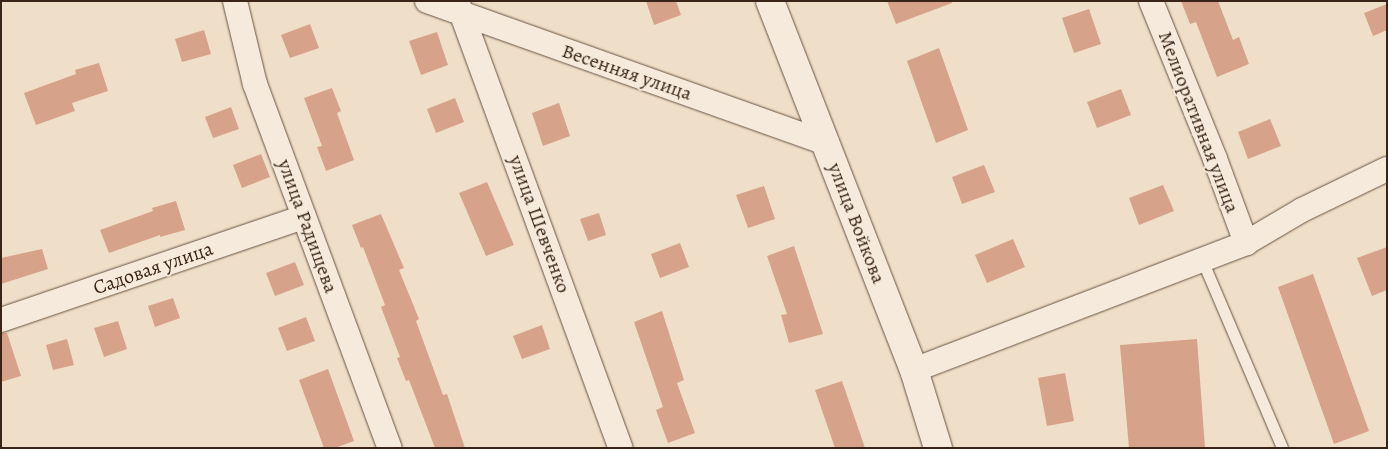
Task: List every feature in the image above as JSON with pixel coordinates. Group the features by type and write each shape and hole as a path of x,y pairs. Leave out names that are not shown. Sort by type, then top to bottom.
{"main road":[{"name":"улица Войкова","path":"770,1 914,370 938,448"}],"street":[{"name":"улица Радищева","path":"235,1 254,84 390,448"},
{"name":"Весенняя улица","path":"427,1 461,8 826,143"},
{"name":"Мелиоративная улица","path":"1151,1 1215,158 1246,243"},
{"name":"улица Шевченко","path":"461,8 621,448"},
{"path":"914,370 1246,243 1302,210 1387,169"},
{"name":"Садовая улица","path":"1,320 304,217"}],"lane":[{"path":"1202,260 1282,448"}],"building":[{"path":"646,1 676,1 681,15 654,25"},
{"path":"887,1 952,1 952,3 896,24"},
{"path":"1181,1 1218,1 1233,40 1239,37 1249,64 1217,77 1196,22 1190,24"},
{"path":"1387,4 1387,30 1373,36 1364,13"},
{"path":"1089,9 1101,44 1074,53 1062,18"},
{"path":"310,24 319,48 290,58 281,35"},
{"path":"204,30 211,54 182,62 175,39"},
{"path":"437,32 448,65 421,75 409,41"},
{"path":"939,48 968,130 936,143 907,61"},
{"path":"99,63 108,91 72,103 75,111 36,125 24,93 76,74 75,70"},
{"path":"332,88 341,111 337,113 354,160 326,171 317,147 322,146 304,98"},
{"path":"1121,89 1131,115 1097,128 1087,102"},
{"path":"455,98 464,122 436,133 427,109"},
{"path":"559,103 570,136 543,146 532,113"},
{"path":"231,107 239,129 213,138 205,117"},
{"path":"1270,119 1281,146 1248,159 1238,132"},
{"path":"261,154 270,177 242,188 233,165"},
{"path":"984,165 995,192 962,204 952,177"},
{"path":"487,182 514,245 486,256 459,193"},
{"path":"1163,185 1174,211 1139,225 1129,198"},
{"path":"764,186 775,219 748,228 736,195"},
{"path":"176,201 185,230 160,237 160,235 109,253 100,230 153,211 152,208"},
{"path":"599,213 606,235 588,241 580,219"},
{"path":"381,214 404,268 399,270 419,319 416,321 443,395 447,394 465,448 435,448 409,380 406,381 397,358 400,357 381,307 385,305 363,247 361,248 352,225"},
{"path":"1013,239 1025,267 987,283 975,255"},
{"path":"680,243 689,267 660,278 651,254"},
{"path":"794,246 823,334 789,343 781,315 787,314 767,256"},
{"path":"1387,247 1387,290 1372,296 1357,258"},
{"path":"42,249 48,269 1,284 1,258"},
{"path":"295,262 304,285 275,296 266,273"},
{"path":"1313,274 1369,431 1334,444 1278,287"},
{"path":"173,298 180,318 155,327 148,306"},
{"path":"662,311 684,380 677,383 695,433 668,443 656,410 663,407 634,322"},
{"path":"306,317 315,341 287,351 278,328"},
{"path":"118,321 127,349 104,357 94,328"},
{"path":"542,325 550,349 522,359 513,336"},
{"path":"1,333 7,333 21,376 1,382"},
{"path":"67,339 74,365 53,370 46,345"},
{"path":"1197,339 1205,448 1129,448 1120,345"},
{"path":"328,369 354,441 335,448 324,448 299,380"},
{"path":"1065,373 1074,421 1047,426 1038,378"},
{"path":"842,381 865,448 835,448 815,390"}]}
